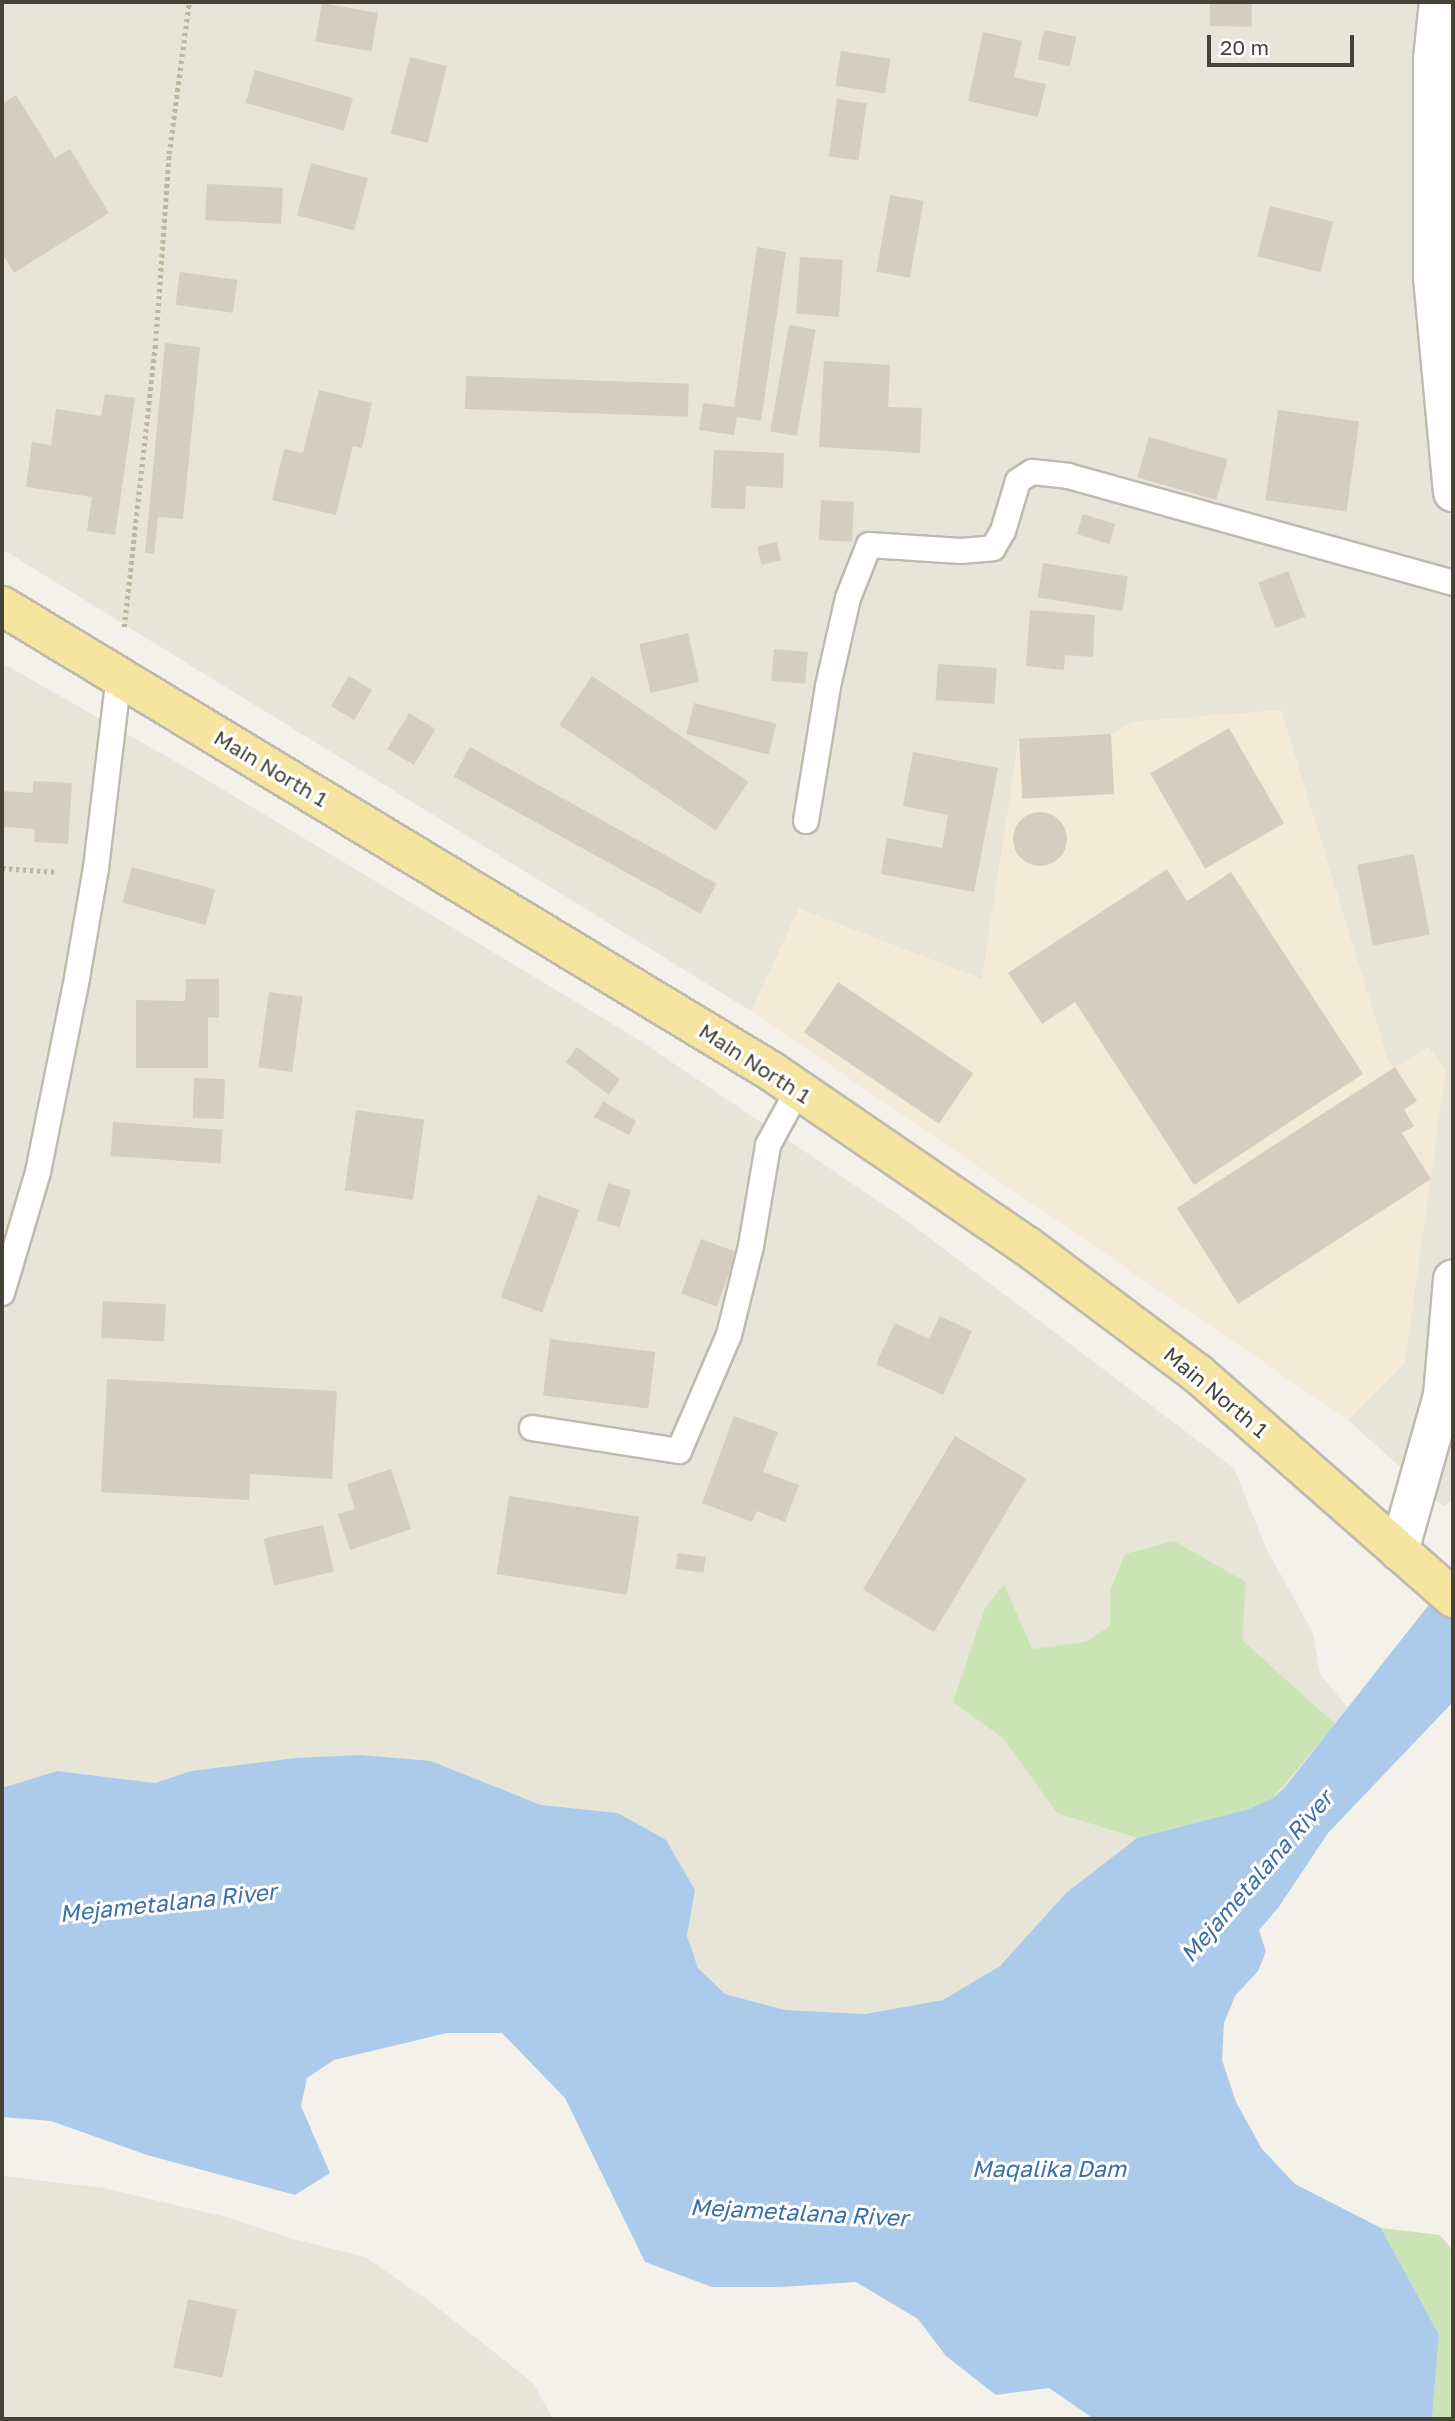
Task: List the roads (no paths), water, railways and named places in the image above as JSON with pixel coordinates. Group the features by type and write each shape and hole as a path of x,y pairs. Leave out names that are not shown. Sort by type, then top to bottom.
{"main road":[{"name":"Main North 1","path":"2,606 798,1090 1027,1246 1197,1373 1453,1598"}],"street":[{"path":"1439,2 1433,59 1433,277 1451,436 1453,492"},
{"path":"1409,1559 1443,1396 1453,1279"}],"lane":[{"path":"806,821 828,686 848,598 869,545 961,551 993,548 1003,531 1018,481 1032,472 1068,476 1453,583"},
{"path":"2,1293 38,1172 96,868 119,676"},
{"path":"532,1428 679,1451 729,1335 751,1246 768,1145 798,1090"}],"water":[{"name":"Maqalika Dam","path":"1453,1574 1453,1702 1328,1833 1278,1908 1259,1930 1266,1952 1258,1971 1235,1996 1224,2023 1222,2060 1236,2102 1262,2149 1295,2184 1381,2228 1439,2335 1432,2419 1094,2419 1049,2388 996,2395 946,2356 918,2319 856,2282 781,2287 712,2287 645,2262 565,2098 502,2033 447,2033 334,2060 307,2078 301,2106 330,2173 295,2195 147,2155 51,2121 2,2117 2,1788 57,1771 155,1783 191,1771 296,1758 361,1755 431,1761 541,1805 618,1813 666,1840 695,1890 687,1936 698,1968 725,1994 785,2010 865,2014 943,2000 1000,1966 1066,1893 1137,1838 1249,1809 1273,1798 1286,1786"}],"water label":[{"name":"Mejametalana River","path":"1256,1876"},
{"name":"Mejametalana River","path":"168,1902"},
{"name":"Mejametalana River","path":"799,2212"}]}
